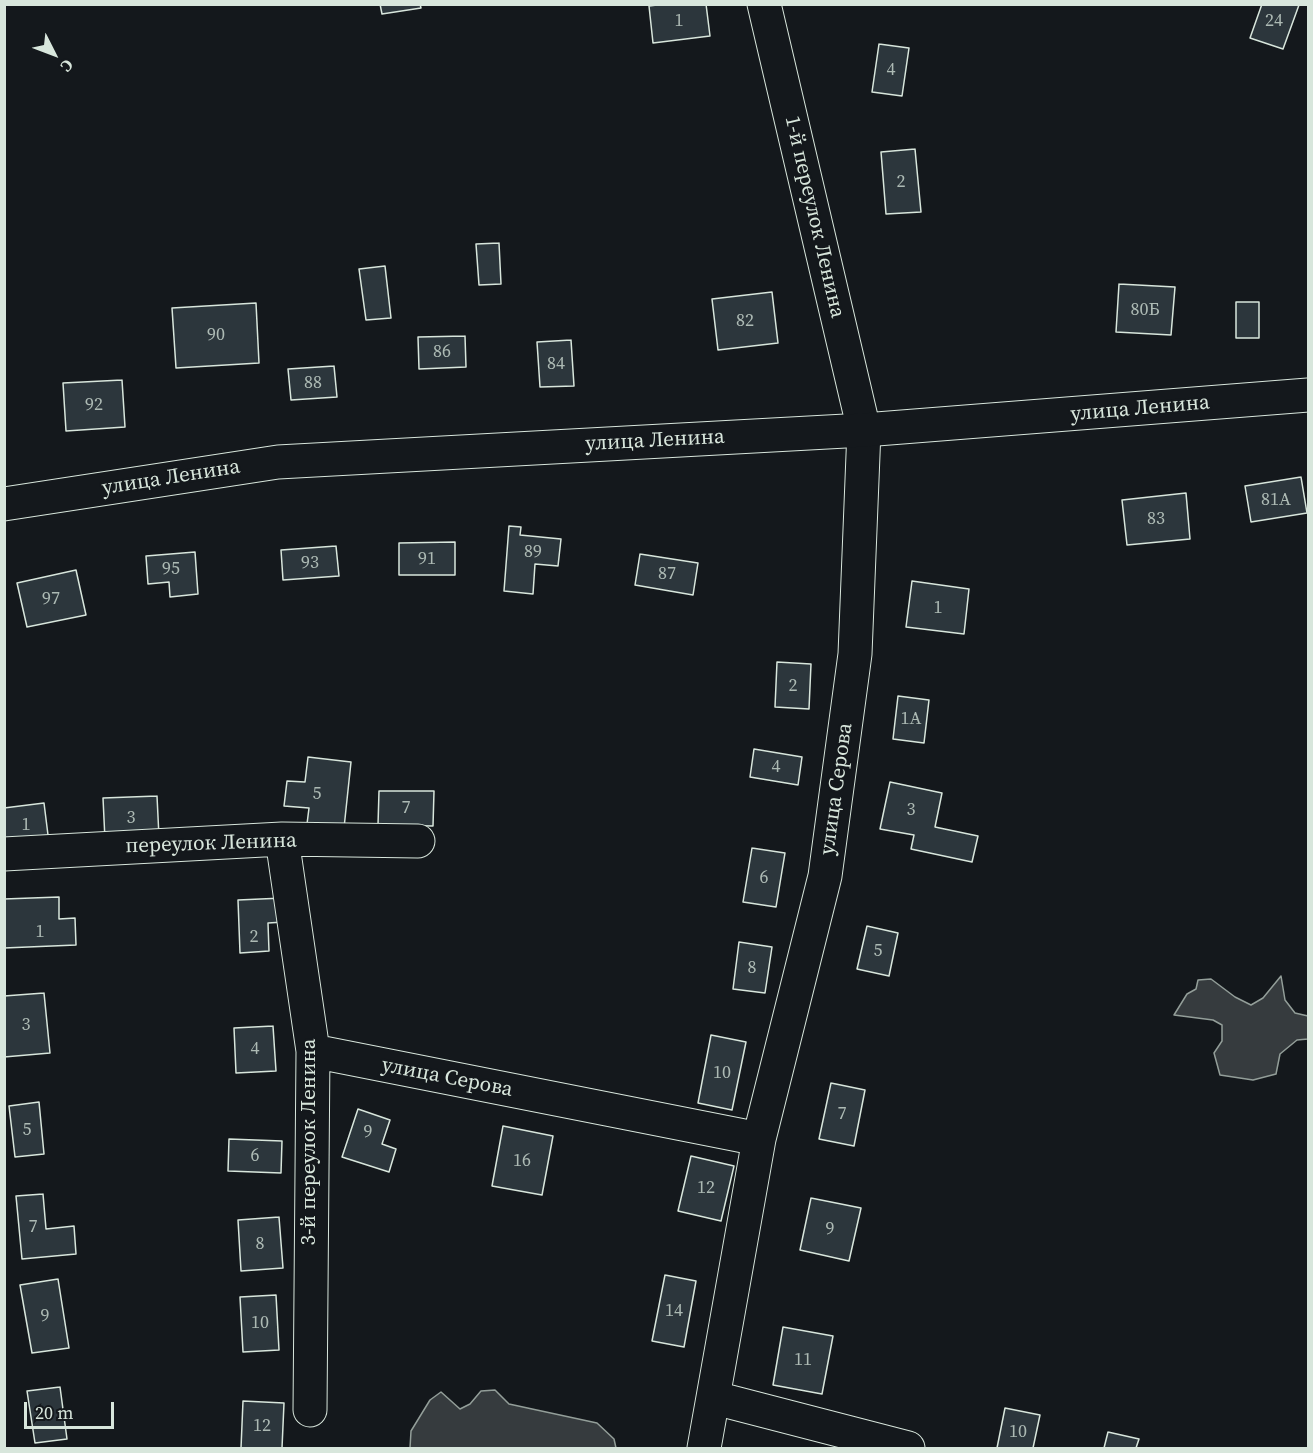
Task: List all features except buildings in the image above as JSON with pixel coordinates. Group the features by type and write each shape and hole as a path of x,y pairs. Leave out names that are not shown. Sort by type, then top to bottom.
{"street":[{"name":"1-й переулок Ленина","path":"764,4 864,430"},
{"name":"улица Ленина","path":"4,504 278,462 864,430 1308,395"},
{"name":"улица Серова","path":"705,1449 759,1139 825,876 855,654 864,430"},
{"name":"переулок Ленина","path":"4,854 282,839 418,841"},
{"name":"3-й переулок Ленина","path":"282,839 313,1051 310,1410"},
{"name":"улица Серова","path":"313,1051 759,1139"},
{"path":"715,1398 908,1449"}],"shaded area":[{"path":"1281,976 1285,1000 1295,1013 1308,1016 1308,1039 1297,1040 1280,1054 1276,1074 1253,1080 1220,1075 1214,1053 1222,1041 1222,1025 1213,1020 1174,1015 1187,994 1196,989 1198,980 1211,979 1235,997 1251,1005 1263,998"},
{"path":"495,1390 509,1404 597,1423 614,1439 616,1448 410,1448 411,1431 430,1400 441,1392 460,1409 470,1404 481,1391"}]}
